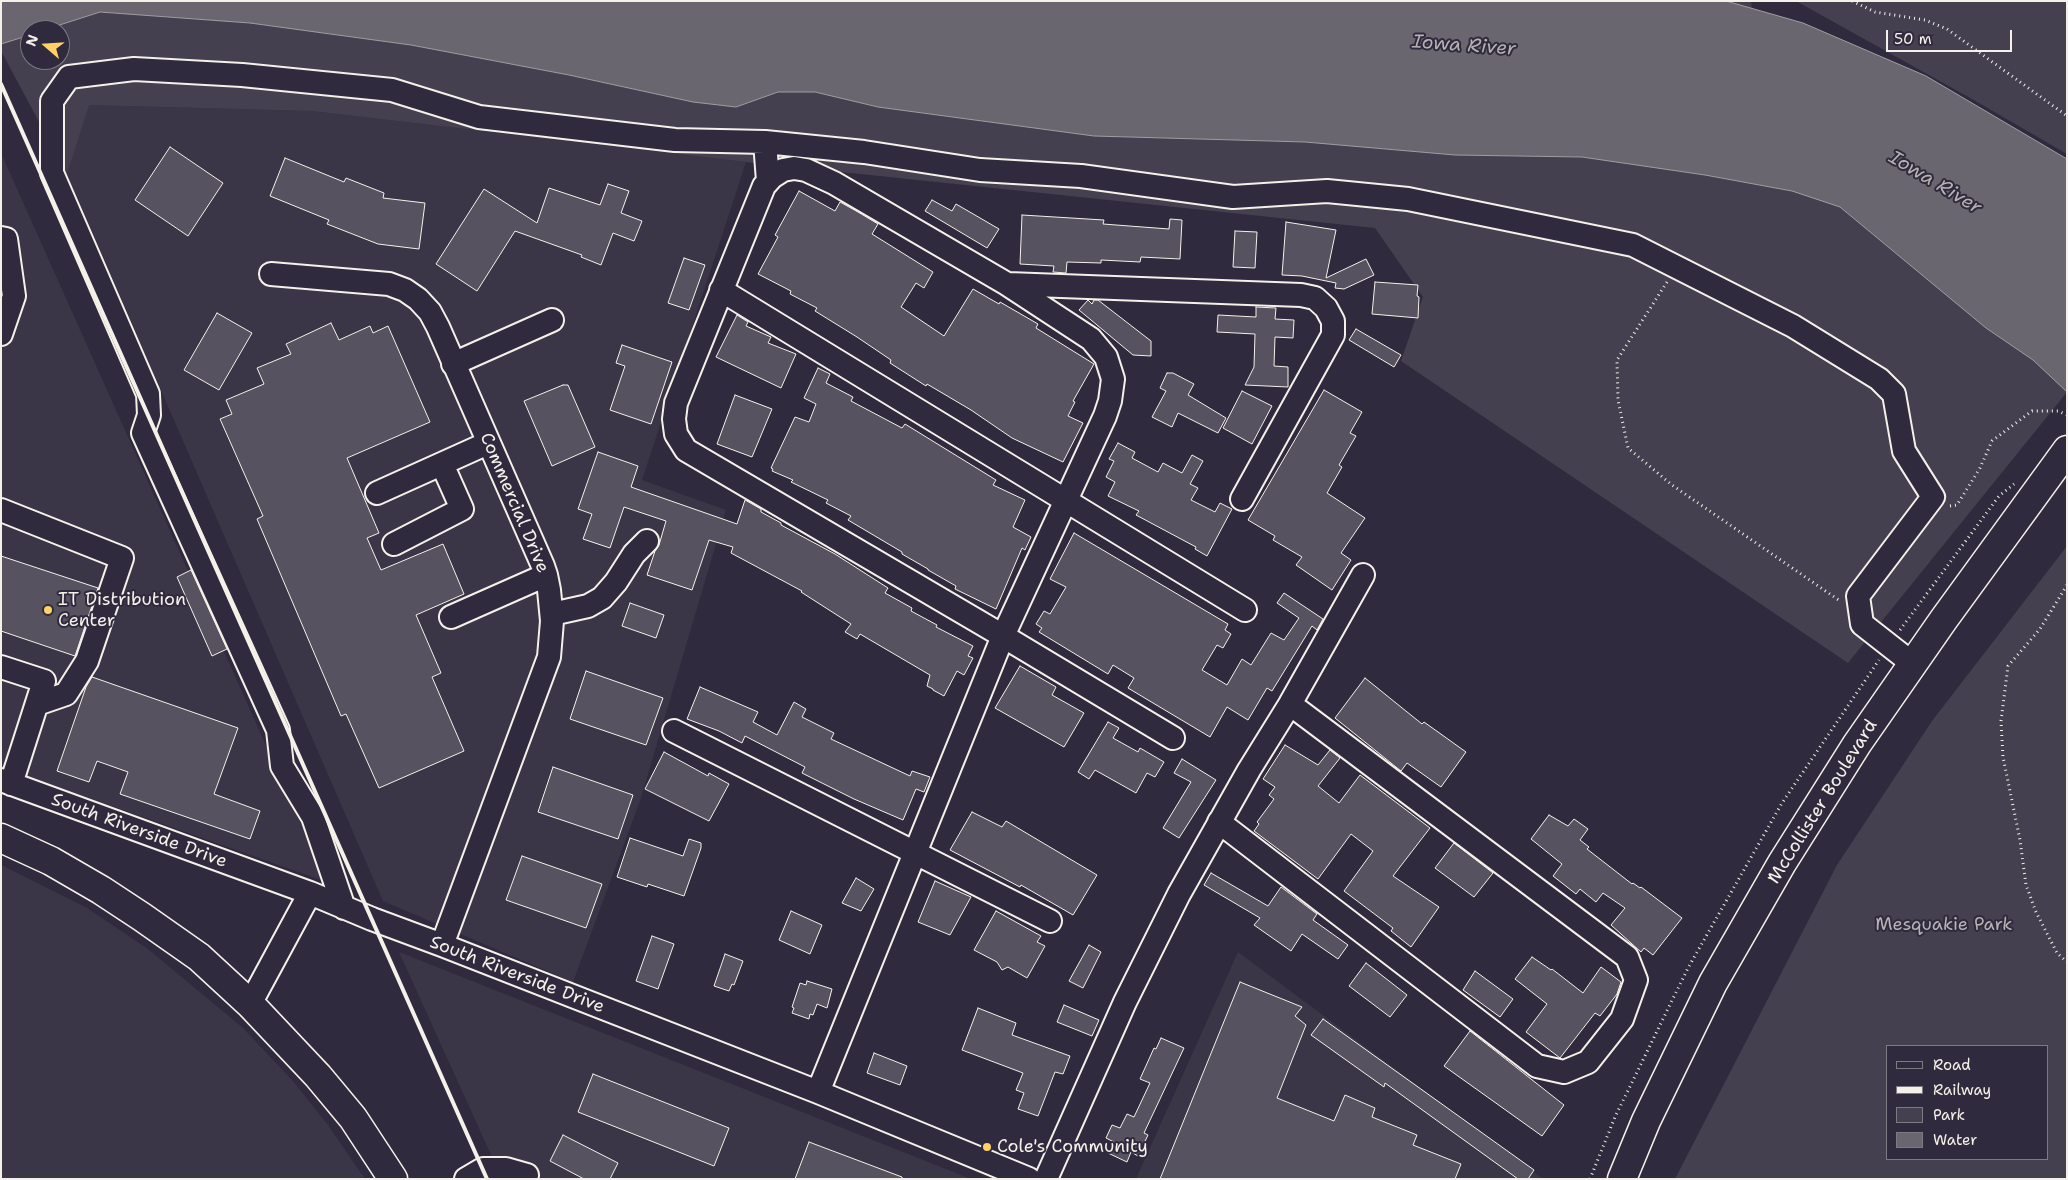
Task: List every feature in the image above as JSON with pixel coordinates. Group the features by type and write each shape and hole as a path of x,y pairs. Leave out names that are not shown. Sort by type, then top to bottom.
{"main road":[{"name":"McCollister Boulevard","path":"1622,1179 1646,1121 1713,983 1782,863 1857,744 1912,664 2064,454"},
{"path":"1,838 51,861 142,916 199,957 250,1004 305,1062 353,1118 393,1179"}],"street":[{"path":"344,908 313,817 282,766 278,730 143,434 149,415 148,394 52,173 52,101 69,77 134,69 242,75 392,90 479,117 675,140 765,142 864,152 980,170 1081,176 1233,197 1327,191 1408,199 1633,245 1793,326 1879,379 1894,394 1904,451 1933,497 1858,596 1862,624 1912,664"},
{"path":"765,142 768,181"},
{"path":"818,1092 1003,636 1105,416 1110,401 1113,379 1106,357 1091,339 1007,284 834,183 806,170 794,168 782,170 768,181 720,290 676,403 674,419 676,434 686,450 1003,636 1173,738"},
{"path":"1,238 6,239 14,296 1,334"},
{"name":"Commercial Drive","path":"271,274 389,284 405,290 418,299 430,312 546,575 552,614 549,658 442,945"},
{"path":"1007,284 1301,295 1315,298 1326,308 1333,321 1333,335 1242,500"},
{"path":"720,290 1245,610"},
{"path":"454,364 552,320"},
{"path":"377,493 488,443"},
{"path":"394,544 462,509 442,464"},
{"path":"1,510 122,558 87,661 66,694 37,704"},
{"path":"552,614 588,606 602,598 616,582 634,554 647,541"},
{"path":"451,617 546,575"},
{"path":"1046,1179 1148,956 1219,822 1290,704 1363,576"},
{"path":"1,667 44,681 37,704 6,782"},
{"path":"1219,822 1537,1066 1564,1072 1588,1062 1622,1018 1636,980 1627,956 1290,704"},
{"path":"674,731 1050,921"},
{"name":"South Riverside Drive","path":"6,782 310,893 344,908 818,1092 1029,1179"},
{"path":"250,1004 310,893"},
{"path":"466,1179 483,1169 506,1169 527,1175"}],"path":[{"path":"1852,1 1875,12 1925,20 1947,29 2067,116"},
{"path":"1677,267 1618,360 1618,400 1628,448 1672,485 1861,616"},
{"path":"1924,508 1957,505 1980,468 1992,442 2032,411 2058,411 2067,415"},
{"path":"2067,585 2040,629 2008,666 2001,721 2003,758 2020,840 2026,885 2036,912 2057,953 2067,962"}],"shaded area":[{"path":"88,105 312,111 746,162 642,480 726,510 640,801 573,982 383,901 67,174"},
{"path":"1,153 327,882 1,767"},
{"path":"1,865 87,908 148,949 243,1028 292,1080 328,1125 365,1179 1,1179"},
{"path":"399,952 971,1179 502,1179"},
{"path":"1238,952 1543,1179 1136,1179"}],"green space":[{"path":"1726,1 1751,1 1752,9"},
{"path":"1796,1 2067,1 2067,154 1972,99"},
{"path":"100,12 250,23 411,45 569,75 693,102 736,107 778,92 815,92 878,107 1094,136 1305,142 1455,155 1582,157 1705,175 1792,191 1840,207 1986,328 2033,360 2067,392 1848,663 1401,361 1423,297 1375,228 746,162 312,111 89,105 67,174 1,51 1,44 20,38 20,70 70,70 70,22"},
{"name":"Mesquakie Park","path":"2067,546 2067,1179 1675,1179 1837,865 1932,721"}],"water":[{"name":"Iowa River","path":"1,1 1726,1 1803,23 1926,76 2067,159 2067,392 2033,360 1986,328 1840,207 1792,191 1705,175 1582,157 1455,155 1305,142 1094,136 878,107 815,92 778,92 736,107 693,102 569,75 411,45 250,23 100,12 70,22 70,20 20,20 20,38 1,44"}],"building":[{"path":"170,147 223,183 188,236 135,200"},
{"path":"285,158 344,182 346,178 384,193 383,198 425,203 419,249 378,244 327,224 329,220 270,196"},
{"path":"608,184 629,191 621,213 642,221 634,241 613,233 601,265 581,257 582,255 515,231 477,291 436,264 484,189 537,223 549,188 600,205"},
{"path":"799,191 835,211 840,202 878,224 872,234 933,272 924,288 916,283 901,307 944,336 973,289 1038,324 1036,328 1094,364 1073,401 1075,402 1068,416 1083,423 1063,462 1012,438 971,410 927,384 926,386 890,363 891,360 857,337 815,311 817,308 790,294 791,291 758,274 778,237 775,235"},
{"path":"932,200 952,211 956,204 999,229 987,248 925,211"},
{"path":"1022,215 1104,220 1103,224 1169,229 1170,219 1182,220 1180,259 1141,257 1140,262 1101,260 1101,263 1067,262 1066,273 1053,272 1054,266 1020,264"},
{"path":"1286,222 1336,230 1326,278 1366,259 1374,275 1344,289 1335,288 1336,283 1302,276 1282,275"},
{"path":"1235,231 1257,232 1255,268 1233,267"},
{"path":"684,258 705,265 689,310 668,303"},
{"path":"1375,282 1418,285 1418,318 1372,314"},
{"path":"1088,300 1092,304 1094,300 1098,300 1151,341 1151,356 1133,355 1079,310"},
{"path":"1256,307 1276,308 1275,319 1294,320 1293,338 1275,337 1274,366 1288,367 1288,387 1245,385 1254,367 1255,334 1217,332 1218,315 1256,317"},
{"path":"217,313 252,333 219,390 184,370"},
{"path":"737,315 748,322 746,326 771,337 768,343 796,354 781,388 716,357"},
{"path":"331,323 339,340 370,326 373,333 388,326 430,422 347,458 379,533 367,538 381,570 443,544 464,594 416,615 441,673 432,677 464,751 379,788 346,714 341,716 257,519 263,516 220,419 232,414 226,400 264,384 257,368 291,354 286,344"},
{"path":"1356,329 1401,355 1394,367 1349,340"},
{"path":"622,345 672,362 651,424 610,410 625,366 616,363"},
{"path":"818,368 830,374 826,383 853,397 851,401 902,428 905,424 996,480 993,485 1025,500 1013,527 1031,537 1025,550 1022,548 996,609 955,589 956,586 848,520 851,516 826,503 828,500 791,482 793,480 772,471 773,469 771,468 795,417 809,422 816,404 804,398"},
{"path":"1167,373 1173,373 1194,384 1188,395 1226,418 1218,433 1178,413 1172,427 1152,417 1166,391 1160,388"},
{"path":"563,385 568,385 595,447 552,466 524,401"},
{"path":"1324,390 1362,412 1350,433 1356,436 1339,465 1342,467 1327,493 1365,518 1341,553 1351,560 1332,590 1296,565 1302,557 1273,540 1275,536 1248,520"},
{"path":"1242,391 1272,406 1252,444 1223,428"},
{"path":"735,395 772,409 752,457 717,444"},
{"path":"1118,443 1135,452 1132,458 1158,472 1163,463 1182,473 1192,455 1203,461 1190,484 1198,488 1191,500 1215,512 1220,503 1232,509 1207,556 1195,549 1196,547 1136,515 1139,511 1108,496 1115,482 1106,477 1114,461 1109,459"},
{"path":"598,452 638,466 631,487 737,524 745,500 761,509 761,512 781,523 781,525 835,554 888,588 885,593 912,608 911,611 937,625 936,627 973,646 968,656 973,658 964,675 957,671 944,696 933,690 927,686 930,675 860,634 857,639 845,632 851,624 802,591 731,553 733,547 709,540 692,590 647,575 666,521 624,507 610,548 583,539 592,514 578,509"},
{"path":"1074,533 1228,624 1225,630 1231,634 1223,648 1217,645 1202,670 1227,685 1242,659 1251,665 1271,633 1284,640 1299,618 1277,603 1284,593 1323,619 1317,630 1312,626 1272,691 1267,688 1248,720 1227,707 1210,737 1128,688 1134,678 1113,665 1108,674 1039,632 1042,628 1036,624 1044,611 1050,614 1066,587 1050,579"},
{"name":"IT Distribution Center","path":"1,556 98,588 75,656 1,631"},
{"path":"191,570 227,649 212,656 177,577"},
{"path":"630,603 664,615 656,638 622,626"},
{"path":"1020,666 1056,687 1052,695 1084,713 1064,747 995,708"},
{"path":"586,671 663,698 646,745 570,719"},
{"path":"92,677 238,728 214,794 260,811 250,839 120,794 128,772 97,761 89,782 57,771 86,687"},
{"path":"1365,678 1422,724 1424,722 1466,752 1441,787 1407,763 1401,771 1335,718"},
{"path":"700,687 758,712 753,722 777,735 794,702 806,709 802,717 834,733 831,739 910,776 912,771 930,777 924,792 916,789 903,820 854,799 802,773 805,767 745,736 742,743 719,731 687,719"},
{"path":"1108,722 1119,728 1113,738 1138,752 1140,748 1164,762 1155,777 1147,773 1136,793 1095,770 1089,779 1078,772"},
{"path":"1285,745 1318,765 1330,750 1340,758 1318,786 1339,803 1360,775 1430,828 1393,876 1439,907 1411,947 1391,931 1393,928 1344,891 1373,851 1351,834 1318,879 1254,831 1259,824 1257,822 1274,799 1269,795 1275,787 1263,779"},
{"path":"664,752 708,776 709,773 729,784 709,821 645,789"},
{"path":"1182,759 1216,780 1179,838 1163,828 1191,782 1174,773"},
{"path":"553,767 633,795 618,839 538,812"},
{"path":"972,812 1002,827 1006,821 1097,875 1073,915 1021,885 1020,887 950,850"},
{"path":"1549,815 1568,826 1574,819 1588,829 1580,840 1589,847 1587,849 1632,884 1641,887 1682,918 1653,955 1644,948 1641,952 1611,925 1625,908 1603,893 1596,902 1580,889 1576,894 1553,876 1562,864 1531,839"},
{"path":"630,838 683,856 689,839 701,843 701,848 684,896 648,884 647,887 617,877"},
{"path":"1454,843 1493,873 1474,897 1435,868"},
{"path":"522,856 602,884 586,928 506,900"},
{"path":"1211,873 1268,906 1281,887 1317,914 1313,920 1348,945 1338,959 1302,934 1291,951 1254,925 1260,918 1204,885"},
{"path":"856,878 874,889 861,911 842,903"},
{"path":"935,881 971,897 950,935 918,922"},
{"path":"791,911 822,925 810,954 779,940"},
{"path":"996,911 1041,936 1037,942 1045,946 1027,978 1008,967 1002,970 997,962 974,950"},
{"path":"652,936 674,944 658,989 636,981"},
{"path":"1089,945 1101,952 1083,988 1069,981"},
{"path":"725,954 743,961 734,985 732,984 729,991 714,986"},
{"path":"1532,957 1552,969 1583,993 1601,967 1621,982 1617,994 1600,1016 1595,1013 1560,1058 1526,1032 1547,1004 1515,979"},
{"path":"1366,963 1407,995 1390,1017 1349,986"},
{"path":"1475,971 1513,999 1500,1017 1463,990"},
{"path":"807,981 832,989 827,1008 817,1004 813,1015 810,1014 809,1019 792,1013 794,1008 792,1007 800,983 806,985"},
{"path":"1240,982 1302,1007 1295,1016 1306,1025 1277,1098 1334,1121 1345,1095 1375,1108 1372,1117 1417,1135 1413,1145 1461,1164 1455,1179 1160,1179"},
{"path":"1064,1005 1099,1020 1092,1036 1057,1022"},
{"path":"978,1008 1016,1023 1012,1035 1070,1056 1063,1074 1055,1072 1038,1116 1018,1109 1024,1093 1016,1090 1023,1073 962,1050"},
{"path":"1323,1019 1534,1170 1528,1179 1518,1179 1385,1083 1384,1087 1311,1035"},
{"path":"1470,1031 1564,1105 1542,1136 1444,1066"},
{"path":"1161,1038 1184,1048 1144,1133 1148,1135 1138,1156 1131,1152 1127,1162 1108,1153 1114,1142 1106,1138 1112,1125 1120,1128 1127,1114 1134,1117 1150,1083 1140,1079 1154,1048 1156,1049"},
{"path":"874,1053 907,1066 900,1085 867,1073"},
{"path":"593,1074 729,1128 714,1166 578,1112"},
{"path":"563,1135 618,1163 610,1179 584,1179 550,1161"},
{"path":"809,1142 902,1177 902,1179 795,1179"}],"railway":[{"path":"1,84 487,1179"}],"place":[{"name":"IT Distribution Center","path":"48,610"},
{"name":"Cole's Community","path":"987,1147"}]}
